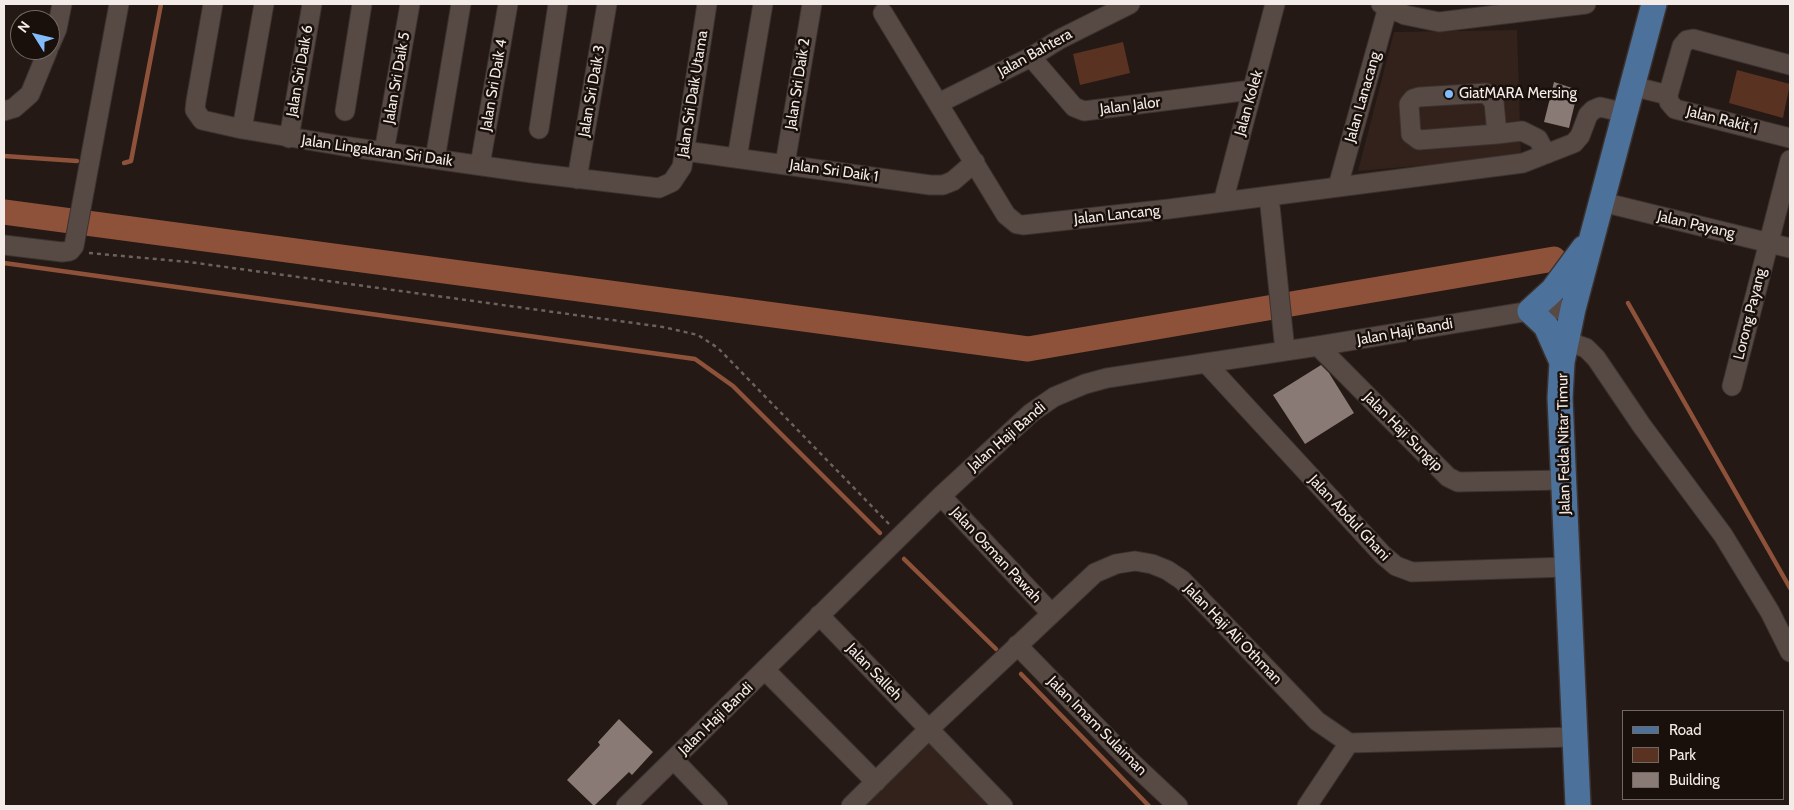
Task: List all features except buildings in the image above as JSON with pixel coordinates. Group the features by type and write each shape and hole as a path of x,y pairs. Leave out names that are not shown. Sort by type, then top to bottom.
{"main road":[{"name":"Jalan Felda Nitar Timur","path":"1578,806 1560,398 1564,351 1654,4"},
{"path":"1564,351 1546,326 1530,311 1553,290 1594,233"}],"street":[{"path":"4,245 62,252 72,249 119,4"},
{"name":"Jalan Lingakaran Sri Daik","path":"213,4 195,110 197,116 202,120 289,138 577,179 646,188 666,187 672,182"},
{"path":"242,129 264,4"},
{"name":"Jalan Sri Daik 6","path":"289,138 312,4"},
{"path":"345,111 362,4"},
{"name":"Jalan Sri Daik 5","path":"384,152 410,4"},
{"path":"435,160 460,4"},
{"name":"Jalan Sri Daik 4","path":"480,165 508,4"},
{"path":"539,128 558,4"},
{"name":"Jalan Sri Daik 3","path":"577,179 607,4"},
{"name":"Jalan Sri Daik Utama","path":"672,182 682,167 708,4"},
{"path":"737,158 762,4"},
{"name":"Jalan Sri Daik 2","path":"785,164 812,4"},
{"name":"Jalan Bahtera","path":"939,103 1130,4"},
{"name":"Jalan Kolek","path":"1223,202 1275,4"},
{"path":"1385,6 1405,15 1439,22 1586,4"},
{"name":"Jalan Lanacang","path":"1338,186 1385,6"},
{"name":"Jalan Lancang","path":"883,13 1006,215 1016,224 1023,225 1223,202 1523,163 1574,143 1580,136 1588,115 1593,110 1600,107 1626,112"},
{"path":"1668,95 1682,46 1687,40 1693,39 1790,65"},
{"name":"Jalan Jalor","path":"1031,57 1074,107 1084,111 1251,90"},
{"path":"4,111 14,108 30,94 44,60"},
{"name":"Jalan Rakit 1","path":"1632,86 1668,95 1669,102 1675,108 1790,138"},
{"path":"1497,134 1494,102 1486,93 1419,98 1413,99 1409,104 1411,134 1419,140 1497,134 1522,132 1538,139 1546,154"},
{"name":"Jalan Sri Daik 1","path":"685,151 943,185 953,181 974,162"},
{"name":"Lorong Payang","path":"1732,386 1790,160"},
{"path":"1269,196 1285,351"},
{"name":"Jalan Payang","path":"1602,202 1790,248"},
{"name":"Jalan Haji Bandi","path":"626,806 941,496 1031,413 1070,389 1107,378 1530,311 1574,309"},
{"name":"Jalan Haji Sungip","path":"1318,346 1448,477 1458,482 1564,480"},
{"path":"1564,351 1586,348 1596,358 1642,426 1723,536 1770,612 1790,652"},
{"name":"Jalan Abdul Ghani","path":"1206,363 1382,555 1396,566 1412,572 1567,567"},
{"name":"Jalan Osman Pawah","path":"941,496 1050,613"},
{"name":"Jalan Haji Ali Othman","path":"851,806 1050,613 1095,573 1116,564 1135,562 1152,564 1167,570 1196,594 1317,721 1349,743"},
{"name":"Jalan Salleh","path":"819,616 1004,806"},
{"name":"Jalan Imam Sulaiman","path":"1017,645 1129,760 1178,806"},
{"path":"765,670 876,782"},
{"path":"1307,806 1349,743 1574,737"},
{"path":"674,760 718,806"}],"path":[{"path":"72,249 188,262 663,327 698,335 718,348 901,536"}],"shaded area":[{"name":"GiatMARA Mersing","path":"1517,30 1521,157 1358,171 1394,32"},
{"path":"931,741 994,806 864,806"}],"green space":[{"path":"1123,42 1130,73 1080,85 1073,54"},
{"path":"1737,70 1790,84 1783,118 1729,103"}],"waterway":[{"path":"124,163 131,161 161,4"},
{"path":"4,156 77,161"},
{"path":"4,212 1028,349 1554,259"},
{"path":"4,263 695,359 733,386 880,533"},
{"path":"1628,303 1790,588"},
{"path":"904,559 996,649"},
{"path":"1021,674 1149,806"}],"place":[{"name":"GiatMARA Mersing","path":"1449,94"}]}
